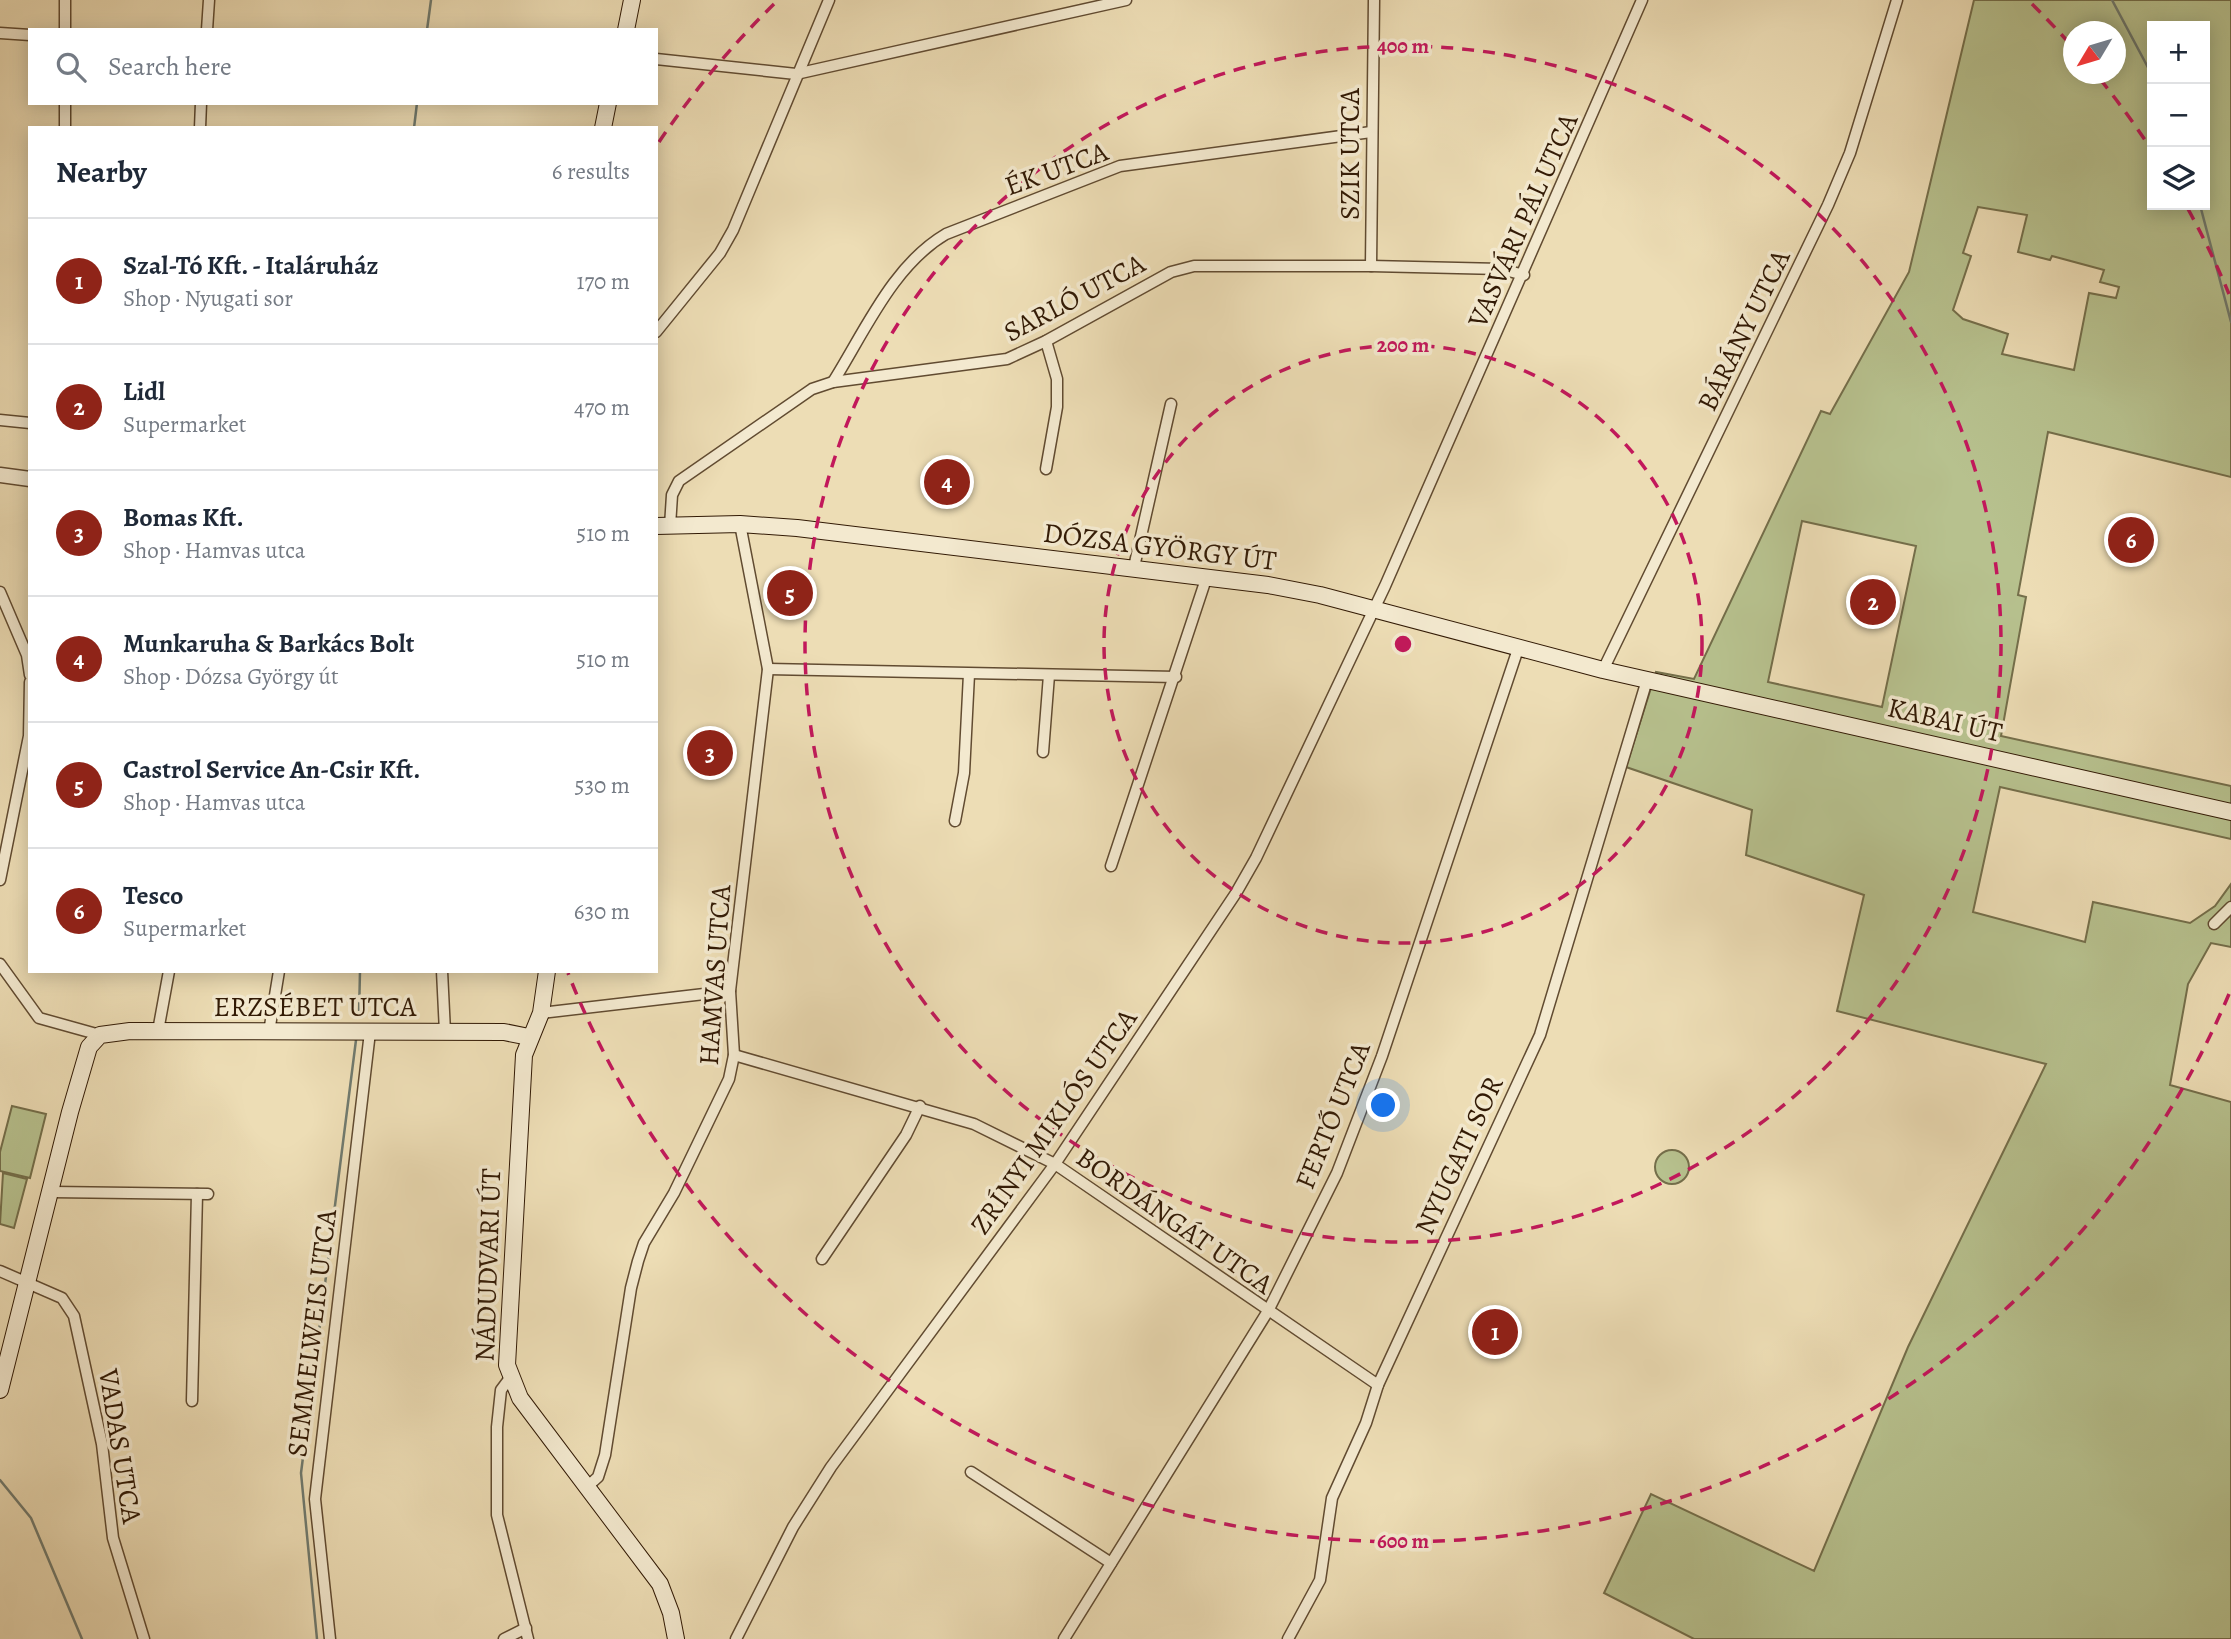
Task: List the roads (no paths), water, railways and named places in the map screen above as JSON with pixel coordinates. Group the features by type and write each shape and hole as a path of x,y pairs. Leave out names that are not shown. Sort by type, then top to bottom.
{"main road":[{"path":"626,28 632,0"},
{"path":"603,126 608,105"},
{"name":"DÓZSA GYÖRGY ÚT","path":"663,526 740,524 1208,576 1320,595 1518,649 1647,680"},
{"name":"KABAI ÚT","path":"1647,680 2231,812"},
{"name":"NÁDUDVARI ÚT","path":"547,973 541,1013 529,1037 524,1055 506,1348 510,1378 520,1398 660,1584 671,1613 676,1639"},
{"name":"ERZSÉBET UTCA","path":"100,1035 158,1031 504,1032 529,1037"},
{"path":"0,1390 89,1047 100,1035"}],"street":[{"path":"65,0 65,28"},
{"path":"207,28 209,0"},
{"path":"658,329 728,240 829,0"},
{"path":"658,59 796,74 1126,0"},
{"name":"SZIK UTCA","path":"1371,266 1374,0"},
{"name":"VASVÁRI PÁL UTCA","path":"1372,609 1385,586 1524,275 1642,0"},
{"name":"BÁRÁNY UTCA","path":"1603,670 1828,205 1850,153 1897,0"},
{"path":"0,33 28,35"},
{"path":"65,105 65,126"},
{"path":"200,126 201,105"},
{"name":"ÉK UTCA","path":"834,382 898,279 922,251 946,234 1120,166 1371,132"},
{"name":"SARLÓ UTCA","path":"663,526 679,481 801,394 834,382 1007,359 1046,341 1171,272 1182,269 1371,266 1501,269 1524,275"},
{"path":"1046,341 1057,388 1046,469"},
{"path":"1134,567 1171,404"},
{"path":"0,420 28,423"},
{"path":"0,475 28,479"},
{"name":"HAMVAS UTCA","path":"587,1486 598,1477 605,1455 631,1288 644,1242 694,1152 729,1079 734,1055 730,991 768,668 740,524"},
{"path":"1111,866 1208,576"},
{"path":"0,592 28,662"},
{"name":"ZRÍNYI MIKLÓS UTCA","path":"736,1639 793,1527 831,1467 1055,1164 1236,893 1272,826 1372,609"},
{"name":"FERTŐ UTCA","path":"1064,1639 1268,1311 1337,1173 1377,1069 1518,649"},
{"path":"768,668 1175,677"},
{"path":"955,821 964,773 969,674"},
{"path":"1043,752 1049,675"},
{"name":"NYUGATI SOR","path":"1288,1639 1320,1580 1332,1498 1366,1423 1378,1385 1540,1035 1647,680"},
{"path":"0,880 28,741"},
{"path":"2214,924 2231,907"},
{"path":"0,964 39,1018 100,1035"},
{"path":"158,1031 169,973"},
{"path":"269,1032 279,973"},
{"path":"442,973 445,1032"},
{"path":"541,1013 730,991"},
{"name":"SEMMELWEIS UTCA","path":"330,1639 315,1499 370,1032"},
{"name":"BORDÁNGÁT UTCA","path":"734,1055 920,1106 974,1124 1055,1164 1378,1385"},
{"path":"822,1259 906,1135 920,1106"},
{"path":"52,1192 202,1194 192,1401"},
{"name":"VADAS UTCA","path":"0,1271 30,1282 66,1301 74,1315 102,1444 113,1538 144,1639"},
{"path":"504,1639 527,1634 496,1515 497,1427 501,1390 510,1378"},
{"path":"971,1472 1111,1563"}],"waterway":[{"path":"427,28 431,0"},
{"path":"2112,0 2147,66"},
{"path":"414,126 417,105"},
{"path":"2201,210 2231,322"},
{"path":"359,1015 360,973"},
{"path":"317,1639 301,1473 356,1040"},
{"path":"0,1480 31,1518 82,1639"}],"place":[{"name":"Munkaruha & Barkács Bolt","path":"947,482"},
{"name":"Tesco","path":"2131,540"},
{"name":"Castrol Service An-Csir Kft.","path":"790,593"},
{"name":"Lidl","path":"1873,602"},
{"name":"Bomas Kft.","path":"710,753"},
{"name":"Szal-Tó Kft. - Italáruház","path":"1495,1332"}]}
